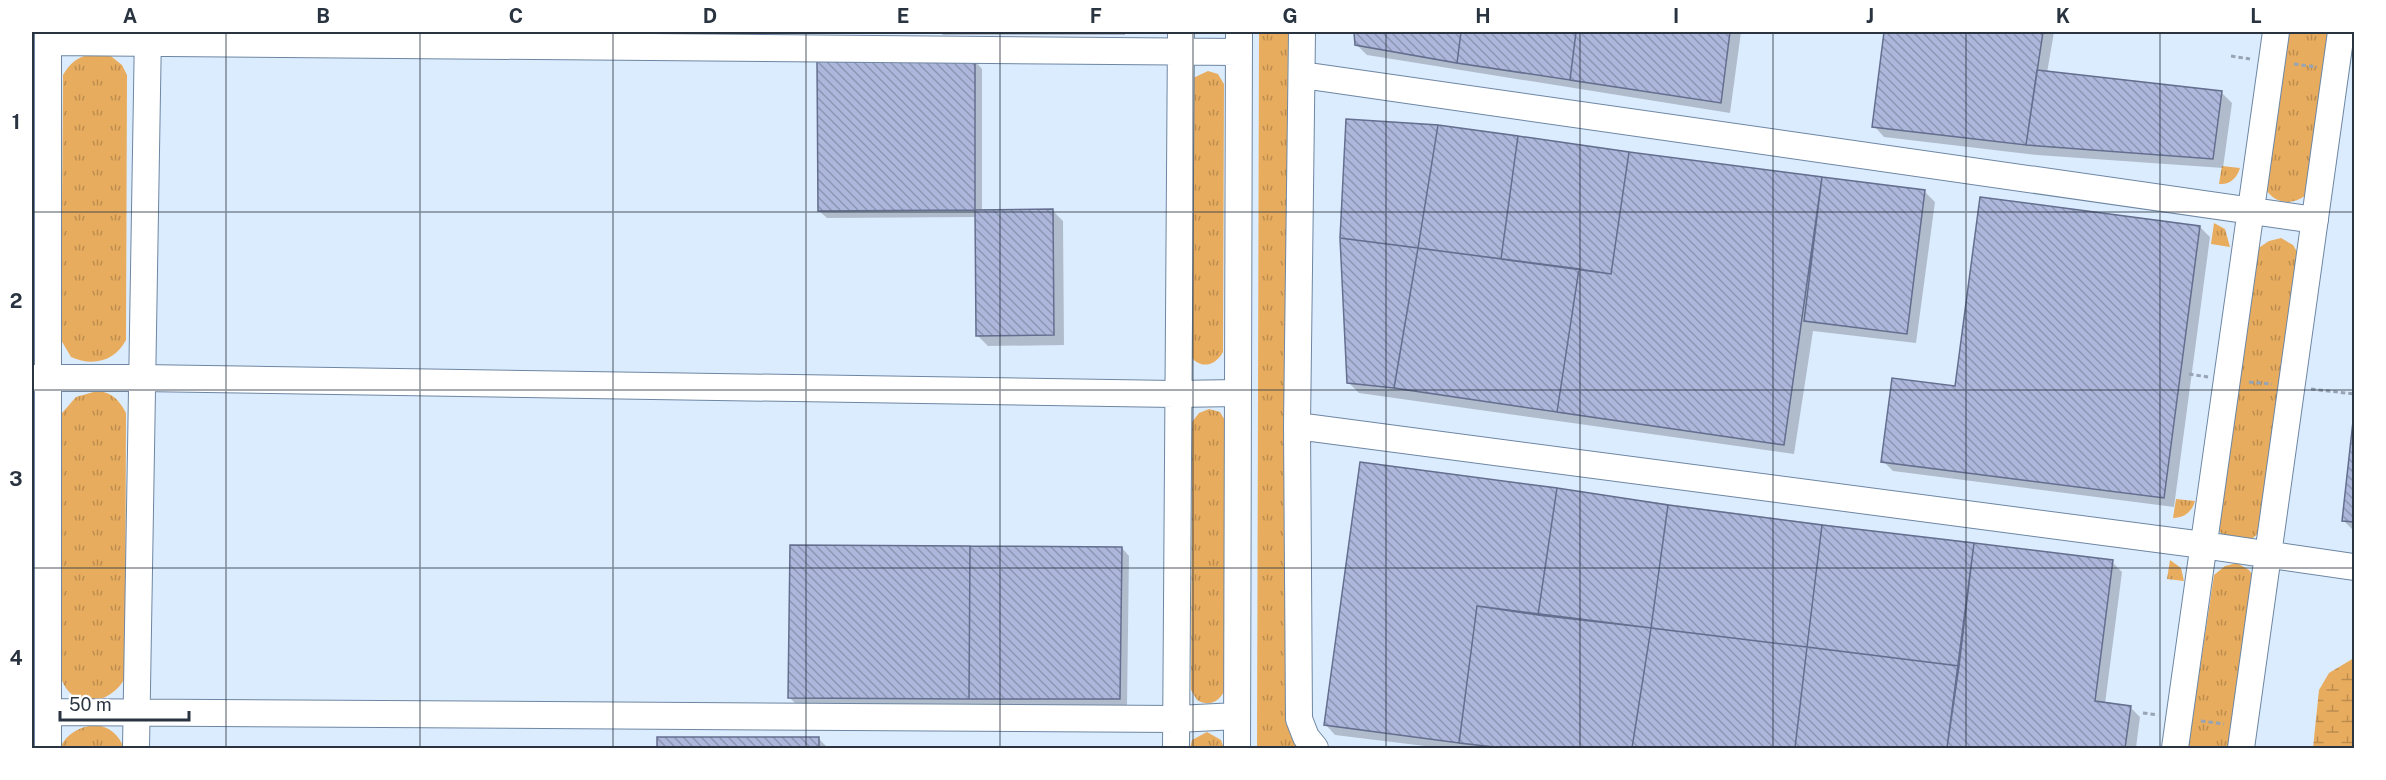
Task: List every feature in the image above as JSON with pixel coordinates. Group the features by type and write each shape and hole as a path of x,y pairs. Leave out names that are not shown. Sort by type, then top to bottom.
{"lane":[{"path":"1302,32 1297,426 1299,719 1306,737 1315,748"},
{"path":"2175,748 2276,32"},
{"path":"2238,737 2267,556 2342,32"},
{"path":"136,748 148,36"},
{"path":"48,748 40,378 48,37 148,36 1239,41 1237,748"},
{"path":"1176,748 1181,41"},
{"path":"1302,75 2315,220"},
{"path":"40,378 1238,393"},
{"path":"1297,426 2355,567"},
{"path":"48,712 1177,719 1237,716"}],"path":[{"path":"2231,56 2254,59"},
{"path":"2293,64 2324,68"},
{"path":"2189,374 2212,377"},
{"path":"2238,380 2280,386"},
{"path":"2306,388 2354,394"},
{"path":"2143,713 2166,716"},
{"path":"2192,719 2238,737"}],"green space":[{"path":"1259,32 1288,32 1285,688 1287,709 1300,748 1257,748"},
{"path":"2287,32 2329,32 2306,195 2295,201 2284,202 2273,197 2265,188"},
{"path":"107,53 122,65 127,75 126,340 110,357 87,362 71,357 61,340 63,75 81,57"},
{"path":"1208,71 1218,74 1224,84 1223,352 1213,363 1204,365 1191,357 1193,78"},
{"path":"2222,166 2240,168 2232,180 2219,184"},
{"path":"2214,223 2225,229 2230,247 2211,244"},
{"path":"2281,238 2293,245 2299,255 2259,533 2249,541 2224,537 2216,527 2257,249 2269,241"},
{"path":"97,391 115,398 126,413 125,678 111,694 101,699 82,700 66,689 61,678 62,413 76,397"},
{"path":"1209,409 1220,412 1226,422 1225,690 1220,698 1206,703 1197,700 1191,690 1192,422 1199,413"},
{"path":"2176,499 2195,501 2187,514 2173,518"},
{"path":"2170,560 2181,568 2184,581 2167,579"},
{"path":"2237,563 2249,570 2256,580 2231,748 2188,748 2214,575 2225,566"},
{"path":"2354,658 2354,748 2313,748 2319,690 2329,673"},
{"path":"95,725 113,732 124,748 60,748 66,738 74,732"},
{"path":"1207,732 1221,740 1224,748 1190,748 1192,740"}],"building":[{"path":"1354,32 1461,32 1457,63 1355,45"},
{"path":"1461,32 1576,32 1570,80 1457,63"},
{"path":"1576,32 1730,32 1721,103 1570,80"},
{"path":"1884,32 2043,32 2026,145 1872,127"},
{"path":"975,60 975,210 818,211 817,61"},
{"path":"2037,70 2222,91 2213,159 2026,145"},
{"path":"1346,119 1438,125 1418,248 1340,238"},
{"path":"1438,125 1518,136 1501,259 1418,248"},
{"path":"1518,136 1629,152 1611,274 1501,259"},
{"path":"1629,152 1822,177 1784,445 1557,412 1579,269 1611,274"},
{"path":"1822,177 1925,190 1907,334 1804,321"},
{"path":"1980,197 2200,226 2164,498 1881,462 1892,378 1955,386"},
{"path":"1053,209 1054,335 976,336 975,210"},
{"path":"1340,238 1418,248 1394,388 1347,383"},
{"path":"1418,248 1579,269 1557,412 1394,388"},
{"path":"2354,412 2354,522 2342,521"},
{"path":"1360,462 1557,488 1538,615 1477,606 1459,743 1324,725"},
{"path":"1557,488 1668,505 1651,628 1538,615"},
{"path":"1668,505 1822,525 1807,647 1651,628"},
{"path":"1822,525 1974,543 1959,666 1807,647"},
{"path":"1974,543 2113,560 2095,701 2131,706 2125,748 1947,748"},
{"path":"790,545 970,546 969,699 788,698"},
{"path":"970,546 1122,547 1120,699 969,699"},
{"path":"1477,606 1651,628 1632,748 1503,748 1459,743"},
{"path":"1651,628 1807,647 1795,748 1632,748"},
{"path":"1807,647 1959,666 1947,748 1795,748"},
{"path":"657,737 819,737 819,748 657,748"}]}
